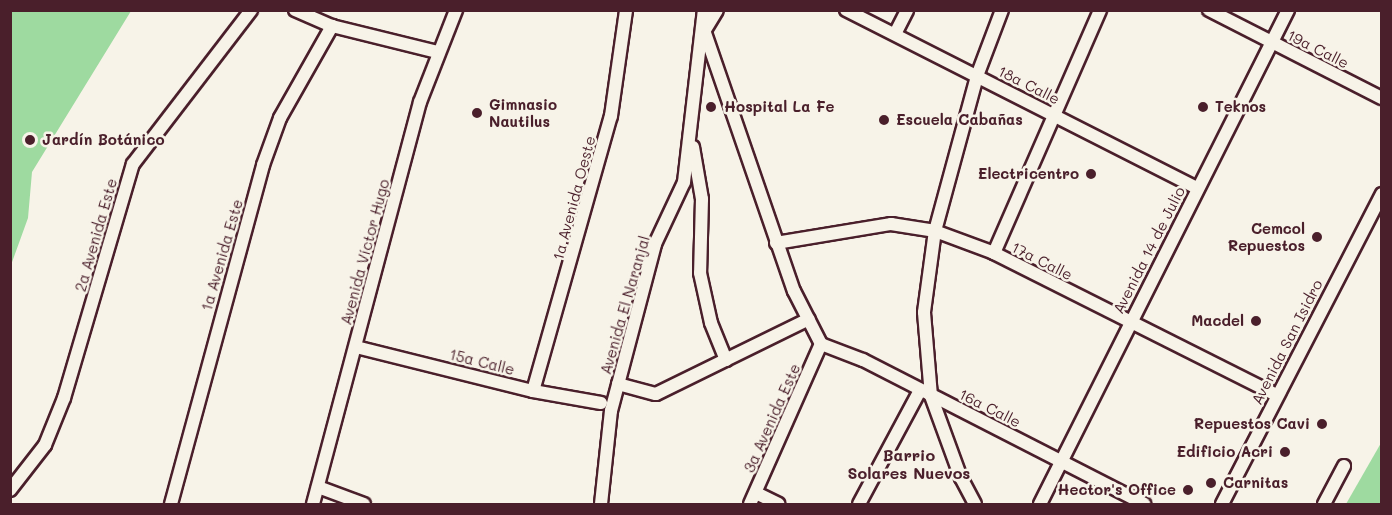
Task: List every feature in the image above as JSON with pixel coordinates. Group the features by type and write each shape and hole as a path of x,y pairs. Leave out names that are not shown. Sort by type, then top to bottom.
{"street":[{"name":"2a Avenida Este","path":"10,490 45,445 64,398 133,164 251,10"},
{"path":"295,10 332,26 437,52"},
{"name":"Avenida Víctor Hugo","path":"314,504 420,102 437,52 456,10"},
{"name":"1a Avenida Oeste","path":"533,391 611,116 624,46 626,10"},
{"name":"Avenida El Naranjal","path":"601,504 611,411 655,244 684,182 691,136 694,82 704,31 704,10"},
{"path":"717,10 704,31 777,243 808,319 821,344"},
{"name":"18a Calle","path":"846,10 1197,188"},
{"path":"895,34 907,10"},
{"path":"975,504 961,478 932,396 924,312 935,231 977,76 1002,10"},
{"path":"994,253 1052,114 1100,10"},
{"name":"19a Calle","path":"1209,10 1382,98"},
{"name":"Avenida 14 de Julio","path":"1040,504 1288,10"},
{"name":"1a Avenida Este","path":"171,504 263,165 280,118 332,26"},
{"path":"691,136 702,199 700,273 711,323 726,360"},
{"name":"Avenida San Isidro","path":"1222,504 1276,395 1382,194"},
{"name":"17a Calle","path":"777,243 891,224 935,231 994,253 1129,323 1276,395"},
{"path":"618,384 656,394 808,319"},
{"name":"16a Calle","path":"821,344 863,360 1144,504"},
{"name":"3a Avenida Este","path":"753,499 821,344"},
{"name":"15a Calle","path":"356,347 533,391 601,403"},
{"path":"859,504 920,390"},
{"path":"1324,504 1344,466"},
{"path":"318,487 364,504"},
{"path":"753,499 779,504"}],"green space":[{"name":"Jardín Botánico","path":"11,10 131,11 32,172 28,218 11,265"},
{"path":"1381,443 1381,504 1346,504"}],"place":[{"name":"Hospital La Fe","path":"711,107"},
{"name":"Teknos","path":"1203,107"},
{"name":"Gimnasio Nautilus","path":"477,113"},
{"name":"Escuela Cabañas","path":"884,120"},
{"name":"Jardín Botánico","path":"30,140"},
{"name":"Electricentro","path":"1091,174"},
{"name":"Cemcol Repuestos","path":"1317,237"},
{"name":"Macdel","path":"1256,321"},
{"name":"Repuestos Cavi","path":"1322,424"},
{"name":"Edificio Acri","path":"1285,452"},
{"name":"Carnitas","path":"1211,483"},
{"name":"Hector's Office","path":"1188,490"}],"district":[{"name":"Barrio Solares Nuevos","path":"909,464"}]}
